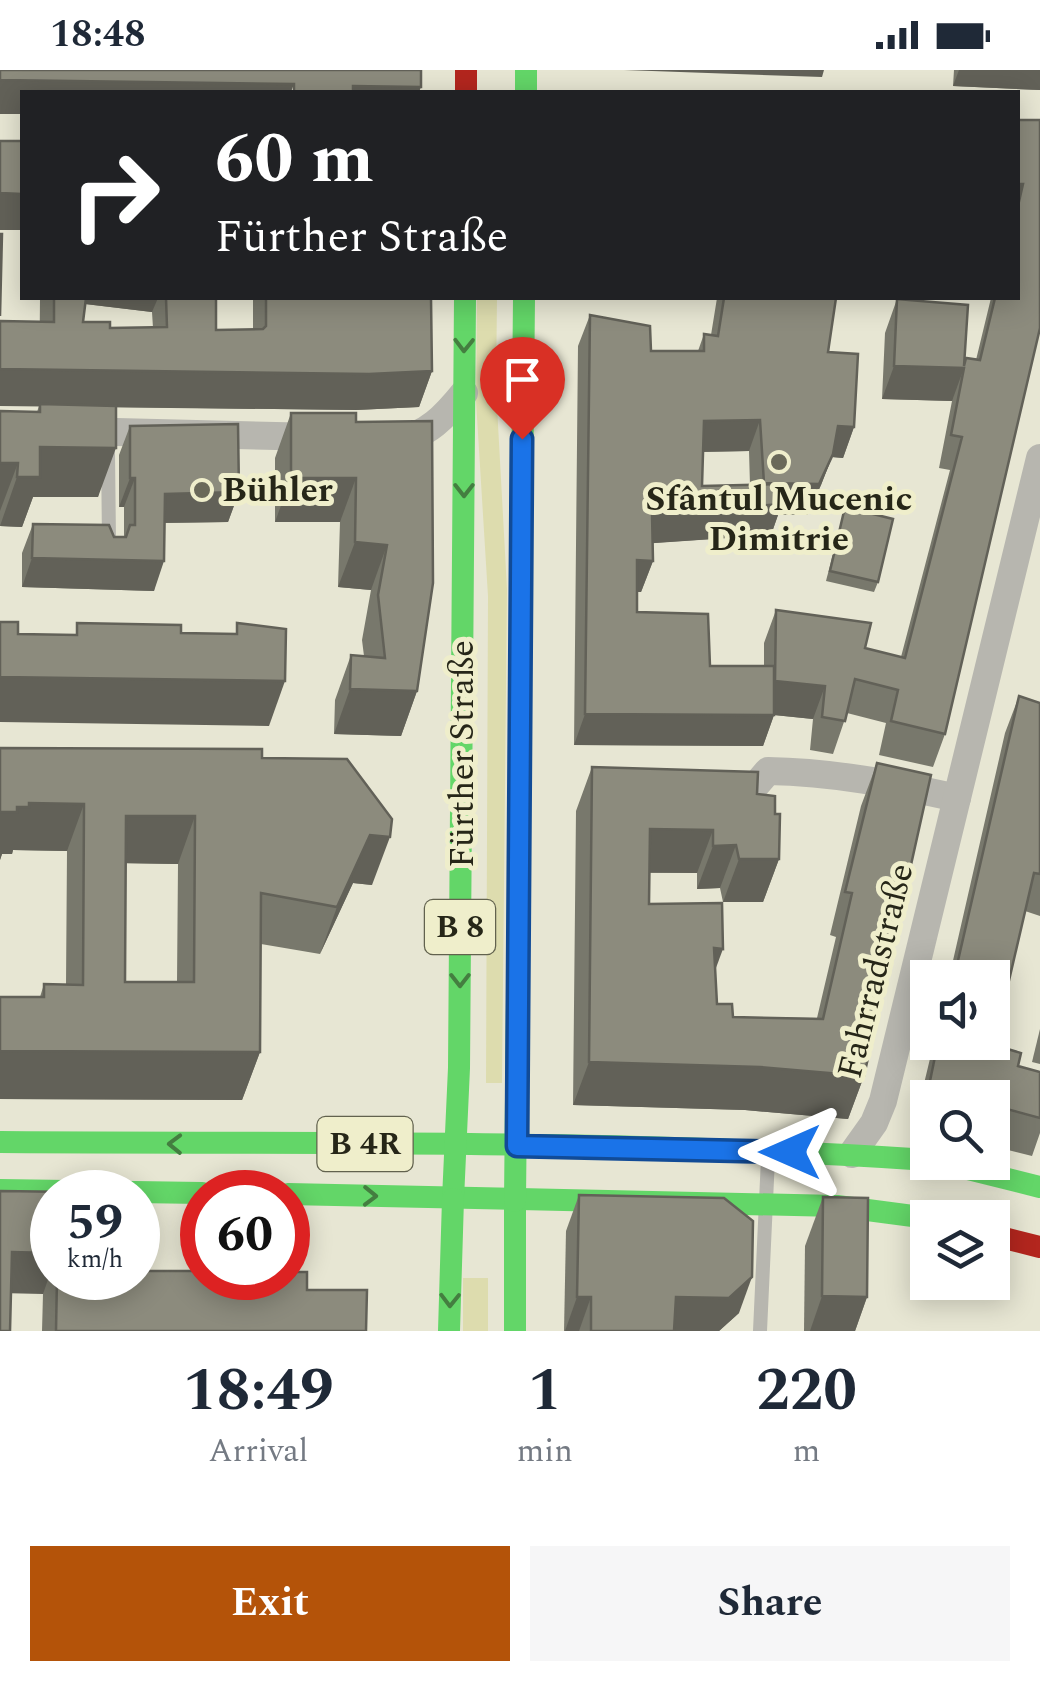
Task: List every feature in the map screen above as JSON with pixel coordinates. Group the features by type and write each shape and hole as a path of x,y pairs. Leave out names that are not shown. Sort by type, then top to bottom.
{"main road":[{"name":"Fürther Straße","path":"449,1331 456,1146 464,300"},
{"name":"Fürther Straße","path":"515,1331 524,300"},
{"name":"B 4R","path":"0,1142 517,1146 910,1159"},
{"path":"1010,1180 1040,1187"},
{"path":"0,1190 180,1193"},
{"name":"B 4R","path":"310,1195 860,1207 910,1215"},
{"path":"1010,1239 1040,1247"}],"street":[{"path":"54,431 404,439 440,419 464,393"},
{"name":"Fahrradstraße","path":"852,1154 879,1113 887,1086 1040,458"},
{"path":"756,785 768,771 804,771 874,780 957,798"}],"lane":[{"path":"108,432 110,558"},
{"path":"760,1331 768,1152"}],"green space":[{"path":"477,300 497,300 496,388 507,589 502,1083 486,1083 488,596 476,401"},
{"path":"463,1278 488,1278 488,1331 463,1331"}],"building":[{"path":"0,70 421,70 421,87 353,86 353,90 294,90 294,84 0,80"},
{"path":"1020,120 1040,120 1040,328 945,734 891,721 898,690 855,679 845,721 822,717 825,686 775,681 776,610 871,623 865,648 905,658 962,437 951,435 964,368 894,366 897,300 968,305 964,366 966,358 980,360 995,300 1020,300"},
{"path":"0,141 20,141 20,194 0,193"},
{"path":"0,234 2,234 0,316"},
{"path":"54,300 86,300 83,322 110,322 110,328 167,327 166,300 216,300 216,330 263,329 266,300 431,300 432,371 369,374 0,369 0,321 54,322"},
{"path":"724,300 836,300 828,352 858,354 854,427 838,426 833,454 819,484 764,483 760,420 704,421 702,486 781,484 782,504 652,513 653,561 637,560 637,612 708,614 710,666 774,666 774,715 585,714 590,315 650,326 651,351 704,351 704,334 718,336"},
{"path":"40,404 116,406 116,448 40,447 40,477 17,477 18,463 0,463 0,411 40,412"},
{"path":"291,413 356,413 356,422 432,421 433,583 417,691 350,689 351,655 385,658 378,595 387,545 355,542 356,478 291,478"},
{"path":"238,424 239,492 165,494 164,561 32,558 33,524 109,525 114,537 126,537 130,525 135,525 130,426"},
{"path":"845,507 893,519 878,582 830,571"},
{"path":"0,622 18,622 18,634 77,635 77,623 181,625 181,633 237,634 237,623 286,629 285,681 0,677"},
{"path":"1019,696 1040,703 1040,874 1034,873 1010,976 1010,960 958,960"},
{"path":"0,748 262,749 262,758 347,759 392,819 390,837 370,835 337,907 261,893 260,1052 0,1051 0,997 44,997 44,984 83,985 84,804 29,803 29,807 17,807 17,812 0,812","holes":["126,816 195,816 194,982 125,982"]},
{"path":"877,763 931,775 864,1076 760,1067 589,1062 592,767 758,772 757,794 775,796 775,814 780,814 779,859 739,859 736,845 713,846 713,830 650,829 649,904 722,903 723,949 714,948 717,1004 732,1004 733,1017 823,1019 852,893 845,892"},
{"path":"1010,1050 1021,1053 1018,1066 1040,1072 1040,1118 1010,1110 1010,1080 930,1080 934,1060 1010,1060"},
{"path":"0,1191 30,1191 30,1252 12,1252 10,1331 0,1331"},
{"path":"579,1195 724,1198 753,1221 752,1277 729,1298 676,1297 674,1331 591,1331 591,1297 577,1297"},
{"path":"823,1197 868,1198 867,1297 822,1296"},
{"path":"160,1271 180,1271 180,1300 310,1300 310,1290 367,1290 366,1331 56,1331 57,1300 160,1300"}],"traffic: fast":[{"path":"526,70 526,90"},
{"path":"453,1199 459,1068 465,300"},
{"path":"515,1201 524,300"},
{"path":"0,1142 580,1146 910,1159"},
{"path":"1010,1180 1040,1187"},
{"path":"0,1190 180,1193"},
{"path":"310,1194 837,1206 910,1216"},
{"path":"449,1331 453,1199"},
{"path":"515,1201 515,1331"}],"traffic: jam":[{"path":"466,70 466,90"},
{"path":"1010,1240 1040,1247"}],"place":[{"name":"Sfântul Mucenic Dimitrie","path":"779,462"},
{"name":"Bühler","path":"202,490"}],"route":[{"path":"522,439 517,1146 790,1152"}]}
